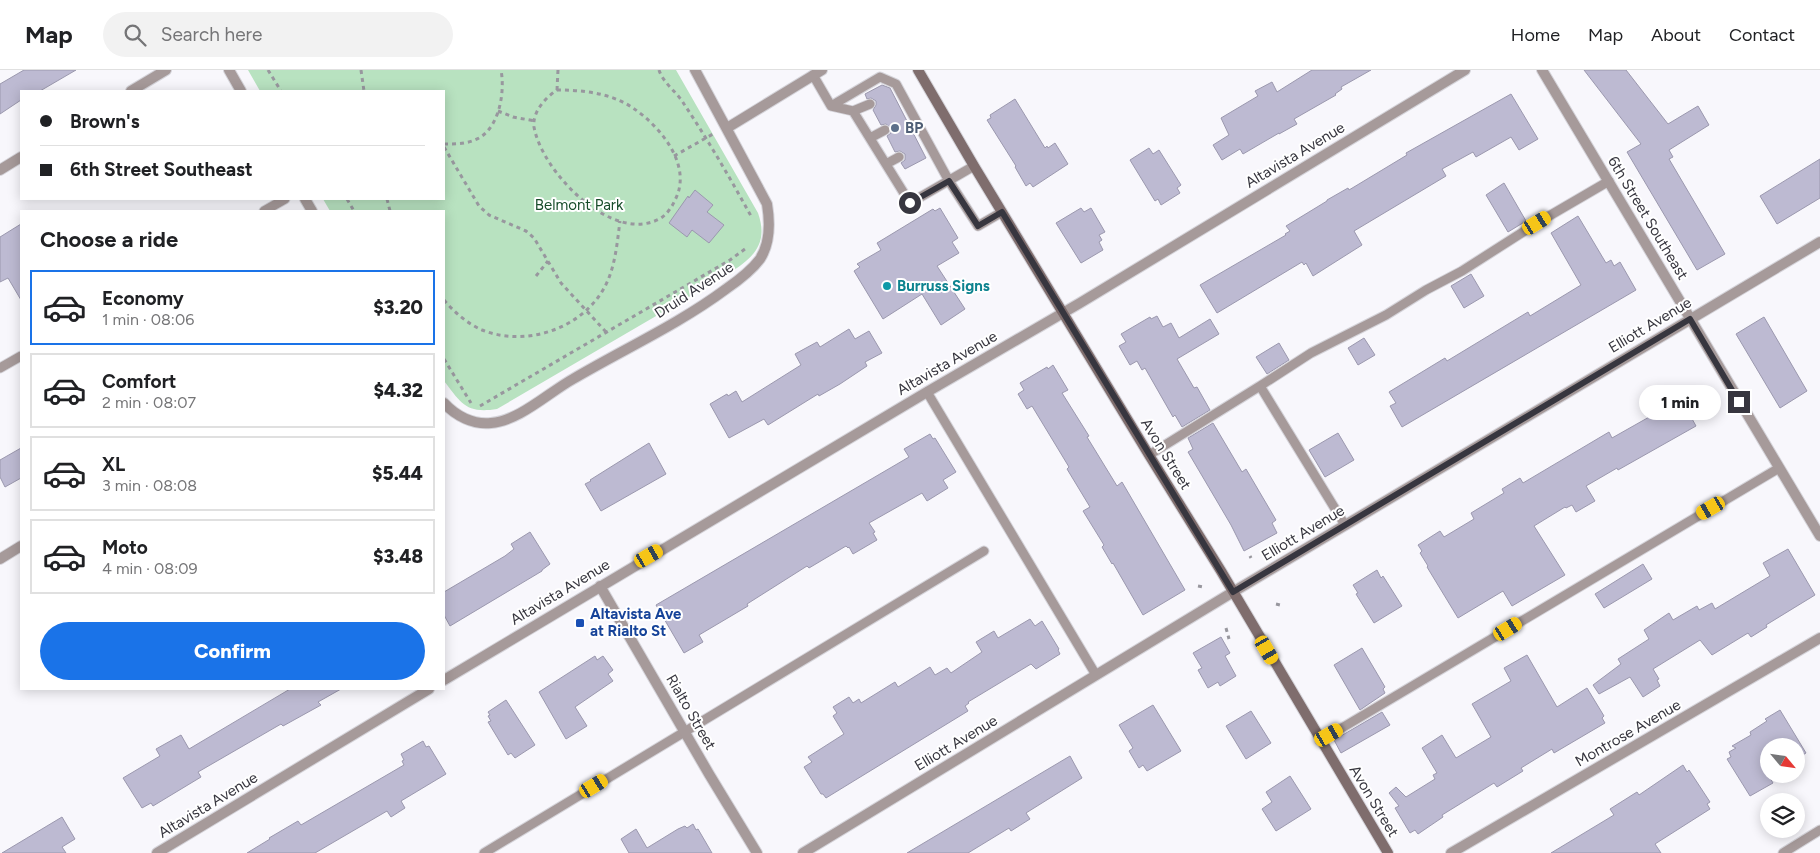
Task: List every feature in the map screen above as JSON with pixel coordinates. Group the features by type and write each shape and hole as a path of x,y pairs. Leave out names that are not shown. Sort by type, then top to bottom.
{"main road":[{"name":"Avon Street","path":"918,70 1388,853"}],"street":[{"path":"133,90 166,70"},
{"path":"229,70 240,90"},
{"path":"695,70 726,128 817,73"},
{"name":"Altavista Avenue","path":"445,679 1063,313 1465,70"},
{"name":"6th Street Southeast","path":"1542,70 1820,536"},
{"name":"Druid Avenue","path":"445,404 456,414 471,422 489,424 511,419 573,379 676,322 749,272 761,258 768,240 770,222 767,204 726,128"},
{"path":"0,170 20,158"},
{"name":"Elliott Avenue","path":"803,853 1233,592 1820,242"},
{"path":"0,559 20,547"},
{"name":"Rialto Street","path":"600,586 757,853"},
{"name":"Montrose Avenue","path":"1451,853 1820,638"},
{"name":"Altavista Avenue","path":"157,853 427,690"}],"lane":[{"path":"817,73 831,106"},
{"path":"831,106 880,77 896,84 895,91 925,144 978,226 1002,212"},
{"path":"831,106 853,111 870,104"},
{"path":"853,111 910,203 974,166"},
{"path":"870,138 885,130"},
{"path":"886,164 899,158"},
{"path":"1149,455 1311,353 1386,315 1609,181"},
{"path":"266,210 283,200"},
{"path":"0,368 20,357"},
{"path":"1260,386 1346,525"},
{"path":"927,392 1096,675"},
{"path":"1320,740 1778,468"},
{"path":"484,853 984,551"},
{"path":"1783,853 1820,830"}],"path":[{"path":"268,70 280,90"},
{"path":"361,70 364,90"},
{"path":"445,146 480,138 489,129 498,111 503,93 501,70"},
{"path":"557,90 558,70"},
{"path":"659,70 660,75 677,93 706,138 752,218"},
{"path":"557,90 588,91 632,108 651,123 664,138 679,165 682,185 673,206 664,216 654,222 640,224 620,221 584,202 566,184 544,154 534,126 541,105 548,96 557,90"},
{"path":"498,111 513,117 535,121"},
{"path":"674,156 726,128"},
{"path":"445,148 479,206 489,215 526,231 534,238 561,283 606,332"},
{"path":"445,301 455,313 480,330 499,335 524,337 553,331 572,321 596,300 611,273 620,221"},
{"path":"445,360 475,409 730,260 749,245"},
{"path":"536,276 548,261"}],"green space":[{"name":"Belmont Park","path":"248,70 676,70 758,213 761,224 760,242 745,262 728,274 497,409 478,410 471,408 460,401 445,382 445,210 329,210 324,200 445,200 445,90 259,90"}],"building":[{"path":"24,70 76,70 42,90 20,90 20,101 0,114 0,84"},
{"path":"1312,70 1371,70 1341,87 1342,89 1336,95 1294,119 1297,124 1243,154 1240,149 1222,160 1213,145 1229,135 1221,118 1258,96 1255,91 1272,82 1277,92"},
{"path":"1584,70 1626,70 1668,124 1698,106 1709,125 1669,150 1673,157 1669,159 1725,254 1697,270 1627,152 1641,144"},
{"path":"882,85 890,88 926,158 905,169 901,163 905,160 905,154 900,151 895,152 887,136 891,133 891,128 886,124 881,125 873,110 876,101 871,98 867,99 865,94"},
{"path":"1511,94 1538,139 1519,150 1511,137 1476,157 1473,152 1442,169 1446,176 1354,231 1362,245 1313,276 1306,263 1304,265 1302,262 1217,313 1200,285 1286,235 1290,231 1286,226 1327,200 1348,188 1349,190 1407,155 1406,153"},
{"path":"1015,99 1045,148 1055,143 1068,164 1033,187 1030,183 1026,186 1016,166 987,120 991,118 990,115"},
{"path":"1149,148 1153,154 1159,150 1181,185 1177,188 1180,193 1161,205 1158,199 1155,201 1130,160"},
{"path":"1820,159 1820,198 1777,224 1760,196"},
{"path":"1504,183 1526,221 1508,232 1486,195"},
{"path":"695,190 713,205 707,212 724,225 709,243 692,230 687,237 669,223 688,196 689,198"},
{"path":"940,208 958,238 952,242 959,253 937,266 965,309 941,325 922,294 883,319 854,271 860,267 857,264 881,250 877,243 933,209 935,211"},
{"path":"1081,208 1084,212 1091,208 1105,232 1099,235 1102,240 1099,242 1103,250 1081,263 1056,223"},
{"path":"1578,216 1606,263 1611,260 1614,266 1620,262 1636,290 1402,427 1390,406 1396,403 1389,392 1445,358 1447,361 1528,312 1530,316 1581,285 1551,233"},
{"path":"20,225 20,298 8,278 0,282 0,237"},
{"path":"1471,274 1484,296 1464,308 1451,286"},
{"path":"1157,316 1163,327 1171,323 1179,338 1210,319 1219,334 1177,359 1194,388 1197,387 1210,410 1182,427 1175,415 1173,417 1145,368 1142,370 1137,361 1130,365 1119,346 1126,342 1121,334 1150,317 1151,319"},
{"path":"1764,317 1807,391 1780,408 1736,334"},
{"path":"849,329 855,339 869,331 882,353 865,362 867,366 840,384 819,396 818,394 768,425 764,419 729,438 710,404 736,391 742,402 801,365 795,354 817,342 820,347"},
{"path":"1364,338 1375,355 1358,365 1348,348"},
{"path":"1279,343 1289,360 1267,374 1256,357"},
{"path":"1053,365 1068,390 1062,393 1089,436 1087,437 1117,486 1122,482 1185,590 1143,615 1102,547 1104,545 1083,511 1090,507 1067,469 1069,467 1032,406 1027,409 1018,394 1024,390 1020,383"},
{"path":"1681,399 1696,426 1586,486 1595,501 1576,512 1572,505 1565,507 1534,526 1565,575 1512,606 1503,591 1458,618 1427,567 1418,545 1440,531 1444,537 1474,519 1471,513 1504,493 1502,489 1520,478 1523,483 1609,432 1612,438"},
{"path":"1213,423 1242,472 1246,469 1276,520 1272,523 1277,533 1244,551 1188,452 1193,449 1188,438"},
{"path":"1338,433 1354,460 1325,477 1309,450"},
{"path":"930,434 933,439 935,438 956,472 943,480 948,488 927,501 922,493 869,523 875,532 873,533 877,540 853,554 849,547 846,546 809,568 807,566 747,604 748,606 699,635 703,642 684,653 656,605 909,457 904,449"},
{"path":"649,443 666,474 601,511 585,484"},
{"path":"20,449 20,479 5,487 0,477 0,460"},
{"path":"530,532 550,564 542,571 450,626 445,617 445,591 505,556 514,549 511,544"},
{"path":"1788,549 1815,595 1766,625 1767,627 1751,637 1748,633 1712,655 1700,640 1653,669 1659,679 1657,680 1660,686 1643,697 1630,677 1599,694 1593,685 1621,664 1618,659 1649,639 1644,630 1669,613 1673,620 1697,606 1699,610 1712,603 1715,609 1770,576 1763,563"},
{"path":"1643,564 1652,579 1604,608 1595,594"},
{"path":"1377,570 1381,578 1383,576 1402,606 1374,623 1356,594 1358,593 1353,585"},
{"path":"1030,619 1035,626 1042,621 1059,649 1060,654 1036,669 1031,664 968,702 965,706 968,711 826,798 821,794 804,767 812,762 808,757 844,734 833,716 837,713 833,707 849,697 853,703 859,699 861,703 895,682 898,687 930,667 935,675 947,668 951,673 982,652 976,642 994,631 998,638"},
{"path":"1221,637 1230,653 1225,656 1236,676 1220,686 1218,682 1208,688 1198,670 1202,668 1193,653"},
{"path":"1362,648 1385,687 1383,689 1385,693 1360,710 1334,665"},
{"path":"1527,655 1557,707 1587,688 1604,716 1602,718 1605,723 1554,753 1552,749 1521,768 1523,771 1497,787 1494,783 1442,815 1443,817 1418,834 1415,830 1410,833 1395,808 1399,806 1389,793 1396,787 1406,797 1435,779 1433,775 1437,773 1422,748 1442,735 1456,758 1491,737 1472,704 1511,681 1504,668"},
{"path":"595,656 597,660 603,656 613,670 608,674 613,681 575,707 587,726 566,739 539,692"},
{"path":"288,690 339,690 318,702 321,705 283,726 281,724 198,772 201,777 153,806 151,803 142,808 123,778 160,756 156,749 181,735 189,749"},
{"path":"506,700 535,745 515,758 511,753 508,755 488,722 491,721 488,712"},
{"path":"1153,705 1181,751 1147,771 1143,765 1139,768 1129,751 1133,748 1119,725"},
{"path":"1780,710 1797,738 1760,738 1760,783 1773,783 1750,796 1727,759 1731,757 1729,752 1736,748 1732,746 1751,735 1750,732 1767,721 1765,719"},
{"path":"1251,711 1271,743 1246,759 1226,726"},
{"path":"1382,712 1390,725 1341,753 1334,740"},
{"path":"423,741 426,747 429,746 446,774 401,801 405,808 391,817 387,811 315,853 247,853 298,821 301,825 404,765 401,754"},
{"path":"1070,756 1082,778 1026,813 1030,819 1011,831 1009,828 968,853 907,853"},
{"path":"1683,765 1687,772 1689,770 1710,802 1707,804 1710,809 1655,844 1661,853 1551,853 1614,815 1610,809 1637,792 1639,795"},
{"path":"1290,776 1311,809 1276,831 1262,809 1272,802 1266,792"},
{"path":"62,817 75,839 62,847 66,853 2,853"},
{"path":"693,824 712,853 629,853 621,839 636,829 647,848 678,829 685,826 687,828"}],"place":[{"name":"BP","path":"895,128"},
{"name":"Burruss Signs","path":"887,286"},
{"name":"Altavista Ave at Rialto St","path":"580,623"}],"route":[{"path":"910,203 949,181 978,226 1002,212 1233,592 1690,319 1739,402"}]}
